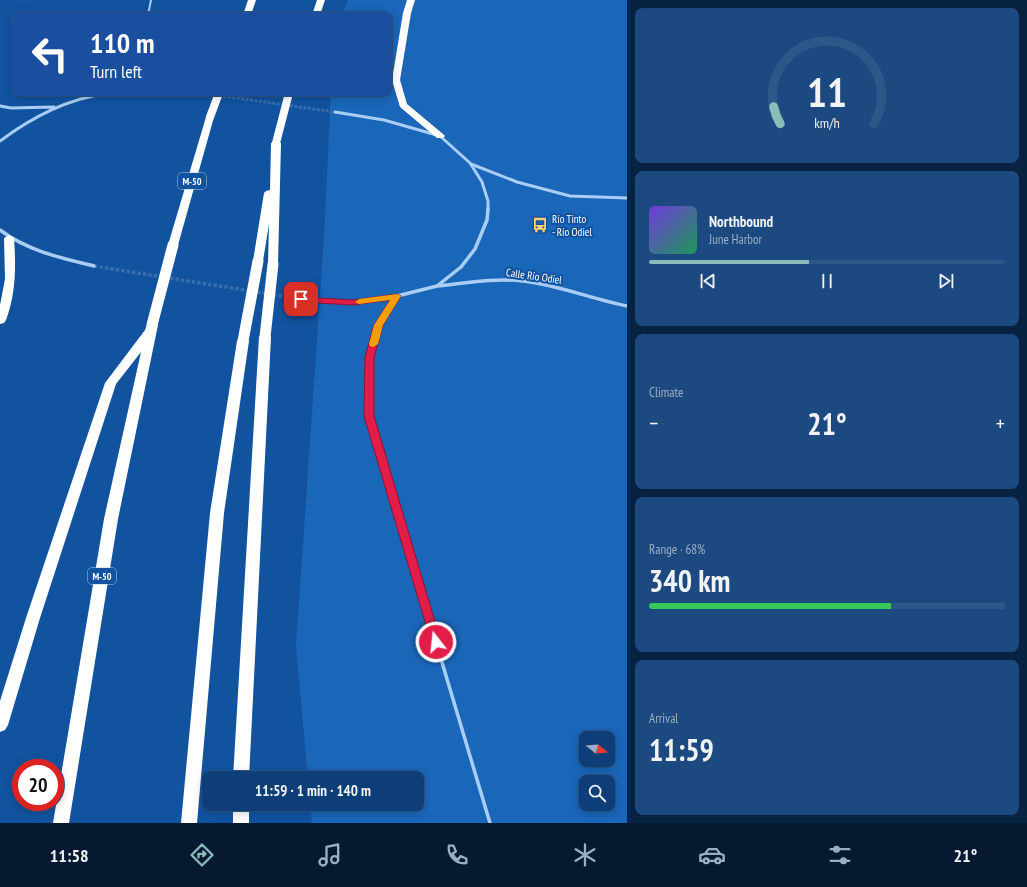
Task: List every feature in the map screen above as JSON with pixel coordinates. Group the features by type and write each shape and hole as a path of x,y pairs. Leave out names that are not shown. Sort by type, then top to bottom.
{"highway":[{"path":"248,12 252,0"},
{"path":"317,12 321,0"},
{"path":"411,0 407,13 396,80 403,105 440,136"},
{"name":"M-50","path":"62,823 111,519 151,328 201,147 218,96"},
{"path":"189,823 217,513 243,341 276,143 288,96"},
{"path":"241,771 265,337 272,264 276,143"},
{"path":"0,320 5,309 12,273 9,238"},
{"path":"0,725 111,382 151,328"},
{"path":"241,811 241,823"}],"street":[{"path":"0,142 23,124 56,107 90,96"},
{"path":"0,106 11,108 56,107"},
{"path":"335,112 384,120 440,136 470,163 482,182 488,201 487,220 475,249 461,267 437,286"},
{"path":"470,163 517,182 570,196 627,198"},
{"path":"0,230 9,238 47,253 94,266"},
{"name":"Calle Río Odiel","path":"301,299 353,303 397,296 437,286 507,280 549,285 607,302 627,306"}],"lane":[{"path":"149,12 151,0"},
{"path":"397,296 379,325 370,357 369,416 490,823"}],"shaded area":[{"path":"348,0 627,0 627,823 312,823 311,811 424,811 424,771 307,771 296,646 324,237 331,96 392,96 392,12 343,12"}],"tunnel":[{"path":"222,96 335,112"},
{"path":"94,266 301,299"}],"slow traffic":[{"path":"359,302 397,296 379,325 373,344"}],"place":[{"name":"Río Tinto - Río Odiel","path":"540,225"}],"route":[{"path":"301,299 353,303 397,296 379,325 370,357 369,416 436,642"}]}
